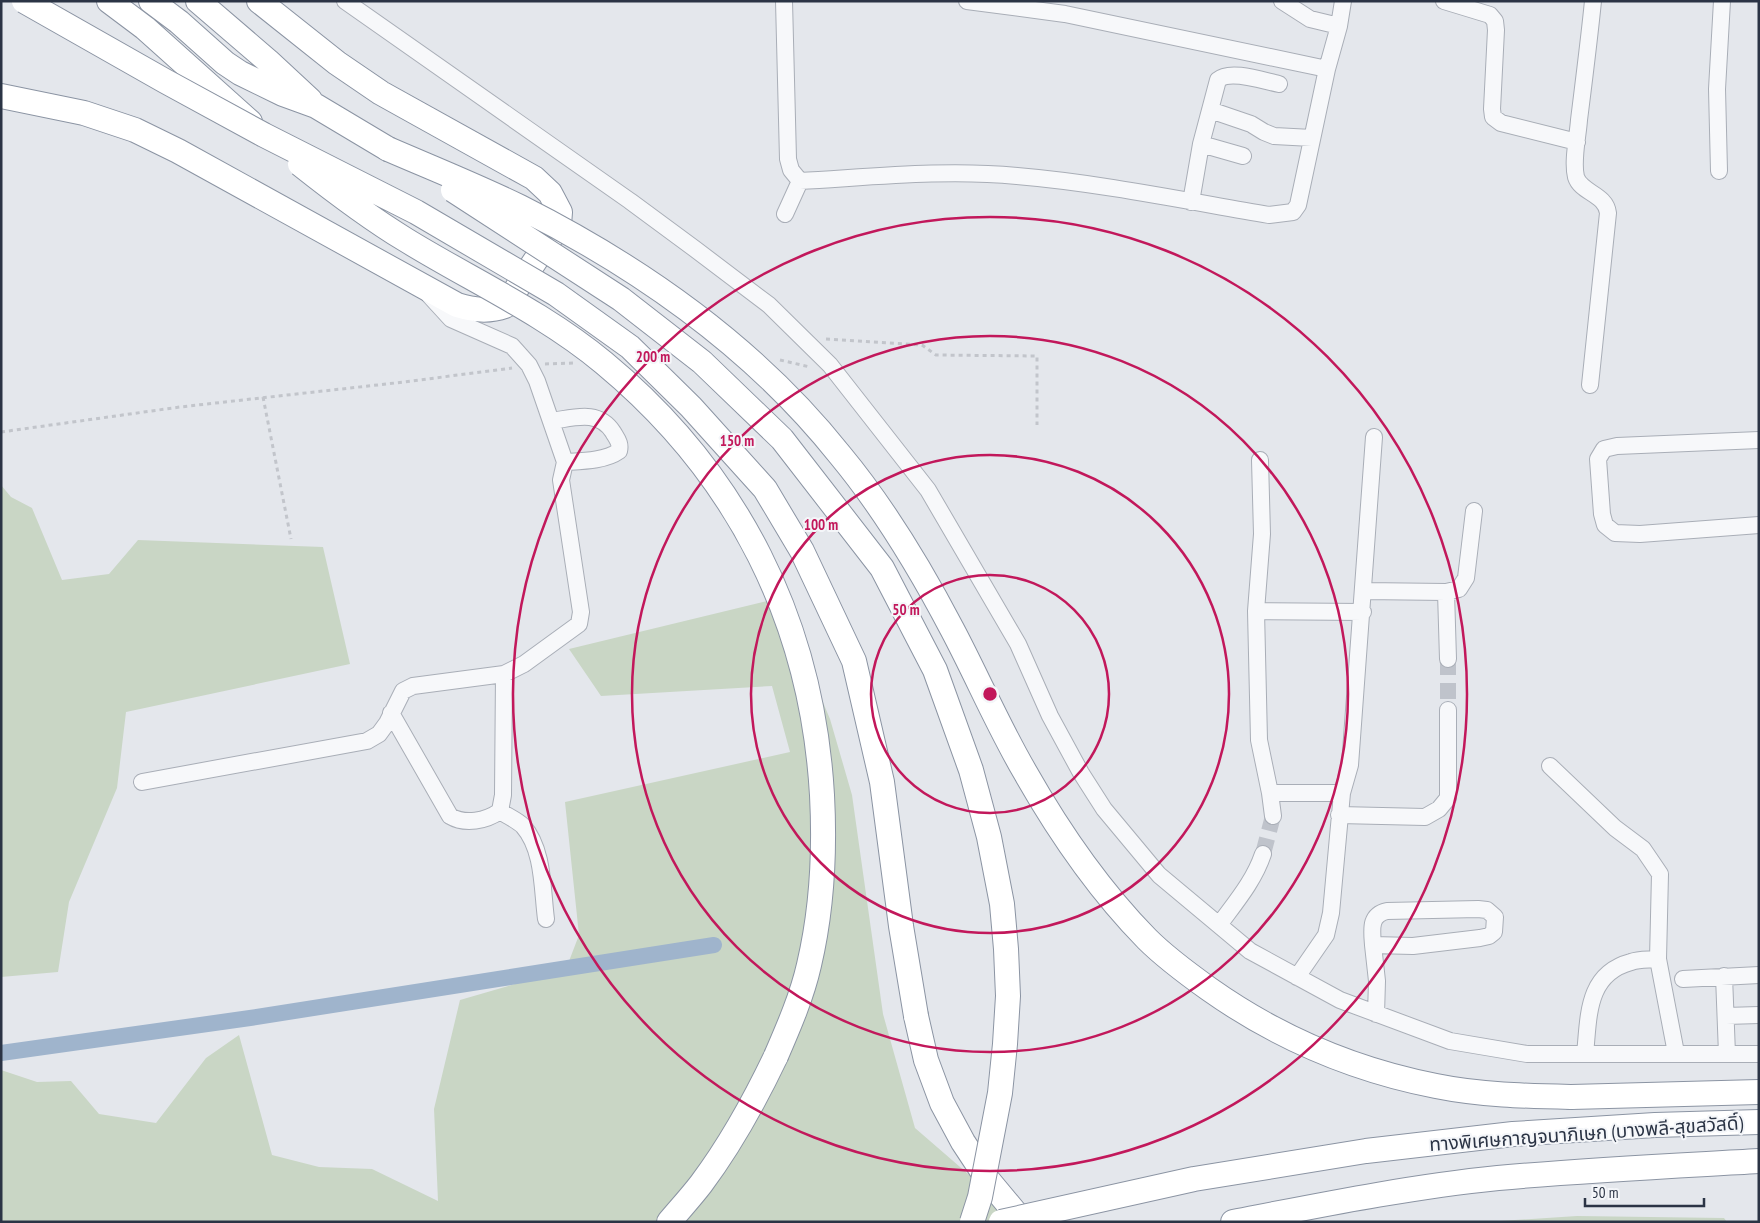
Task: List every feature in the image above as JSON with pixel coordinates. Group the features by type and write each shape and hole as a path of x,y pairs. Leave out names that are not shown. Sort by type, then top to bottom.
{"highway":[{"path":"24,1 264,135 416,212 556,294 630,347 691,407 765,489 802,552 854,661 882,782 901,926 916,1016 926,1060 942,1103 963,1142 988,1180 1023,1222"},
{"path":"109,1 152,34 264,135 334,191 373,219 548,323 602,361 649,402 687,444 742,522 765,566 784,610 801,661 812,705 820,767 824,822 822,871 816,928 809,966 794,1012 757,1097 701,1184 669,1222"},
{"path":"151,1 179,22 224,62 240,73 283,94 316,106 388,149 621,299 702,362 782,439 882,568 935,670 971,770 989,837 1002,904 1008,996 1006,1044 992,1143 980,1197 972,1222"},
{"path":"198,1 268,61 316,106"},
{"path":"1,96 84,114 135,130 178,151 457,305 478,311 505,306 559,225 560,212 550,193 534,178 366,83 259,1"},
{"path":"388,149 518,207 584,242 638,274 694,314 747,357 797,405 840,454 914,561 951,627 1024,770 1081,861 1113,903 1150,943 1227,1002 1307,1046 1347,1062 1390,1076 1438,1086 1487,1093 1571,1097 1759,1092"},
{"name":"ทางพิเศษกาญจนาภิเษก (บางพลี-สุขสวัสดิ์)","path":"1001,1222 1194,1180 1366,1151 1513,1134 1655,1125 1759,1122"},
{"name":"ทางพิเศษกาญจนาภิเษก (บางพลี-สุขสวัสดิ์)","path":"1233,1222 1371,1195 1497,1178 1759,1161"}],"street":[{"path":"345,1 630,201 769,305 830,365 928,490 1018,644 1050,716 1081,773 1104,809 1159,874 1250,951 1340,1000 1450,1041 1527,1054 1759,1054"},
{"path":"784,1 788,159 791,170 800,180"},
{"path":"968,1 1065,14 1327,69"},
{"path":"1282,1 1310,19 1339,26"},
{"path":"800,180 952,173 1017,176 1092,186 1269,215 1292,212 1298,205 1343,1"},
{"path":"1444,1 1490,15 1495,21 1493,118 1501,123 1577,142"},
{"path":"1590,385 1608,213 1607,206 1599,197 1579,183 1576,176 1577,142 1593,1"},
{"path":"1718,171 1717,90 1722,1"},
{"path":"1191,202 1201,144 1218,80 1223,76 1235,75 1279,84"},
{"path":"1210,110 1251,124 1274,136 1312,138"},
{"path":"1201,144 1243,156"},
{"path":"785,214 800,180"},
{"path":"142,782 367,741 379,734 403,691 413,686 504,674 524,664 579,624 580,612 561,480 565,462 537,381 529,365 512,346 451,319 422,287"},
{"path":"551,420 584,416 597,417 608,424 619,441 619,451 613,455 565,462"},
{"path":"1297,977 1326,935 1331,913 1339,815 1342,793 1350,765 1374,437"},
{"path":"1759,440 1617,446 1604,449 1598,459 1602,514 1605,525 1615,533 1640,534 1759,525"},
{"path":"1260,460 1262,534 1256,611 1259,740 1273,816"},
{"path":"1364,591 1446,592 1459,590 1466,578 1474,511"},
{"path":"1446,592 1448,659"},
{"path":"1256,611 1362,612"},
{"path":"391,713 450,816 458,821 472,821 492,817 500,811 503,795 504,674"},
{"path":"1339,815 1425,817 1439,809 1448,798 1448,710"},
{"path":"1550,766 1615,828 1643,850 1660,874 1658,958 1676,1053"},
{"path":"1270,793 1342,793"},
{"path":"500,811 521,825 538,854 546,919"},
{"path":"1219,925 1246,887 1259,866 1263,854"},
{"path":"1373,945 1413,946 1489,936 1494,932 1495,917 1487,910 1478,909 1387,911 1375,917 1372,927 1373,945 1377,982 1376,1014"},
{"path":"1585,1054 1590,1004 1597,986 1612,970 1631,962 1658,958"},
{"path":"1683,979 1759,975"},
{"path":"1724,976 1727,1054"},
{"path":"1726,1016 1759,1015"}],"path":[{"path":"803,338 922,345 936,354 1037,356 1037,425"},
{"path":"1,432 263,397 404,382 529,365"},
{"path":"263,397 291,539"}],"green space":[{"path":"1,485 11,497 32,508 62,580 109,574 138,540 323,547 350,664 126,712 117,788 69,902 58,972 1,977"},
{"path":"779,598 830,719 852,795 883,1014 915,1128 982,1186 1013,1222 1,1222 1,1070 37,1082 71,1081 99,1114 156,1123 206,1058 239,1035 272,1155 319,1167 372,1169 438,1201 434,1109 460,1000 566,969 579,935 565,802 790,752 772,686 601,696 569,649"},
{"path":"1577,1216 1724,1218 1727,1222 1485,1222"}],"waterway":[{"path":"1,1053 250,1018 714,945"}],"tunnel":[{"path":"1448,659 1448,710"},
{"path":"1263,854 1273,816"}]}
